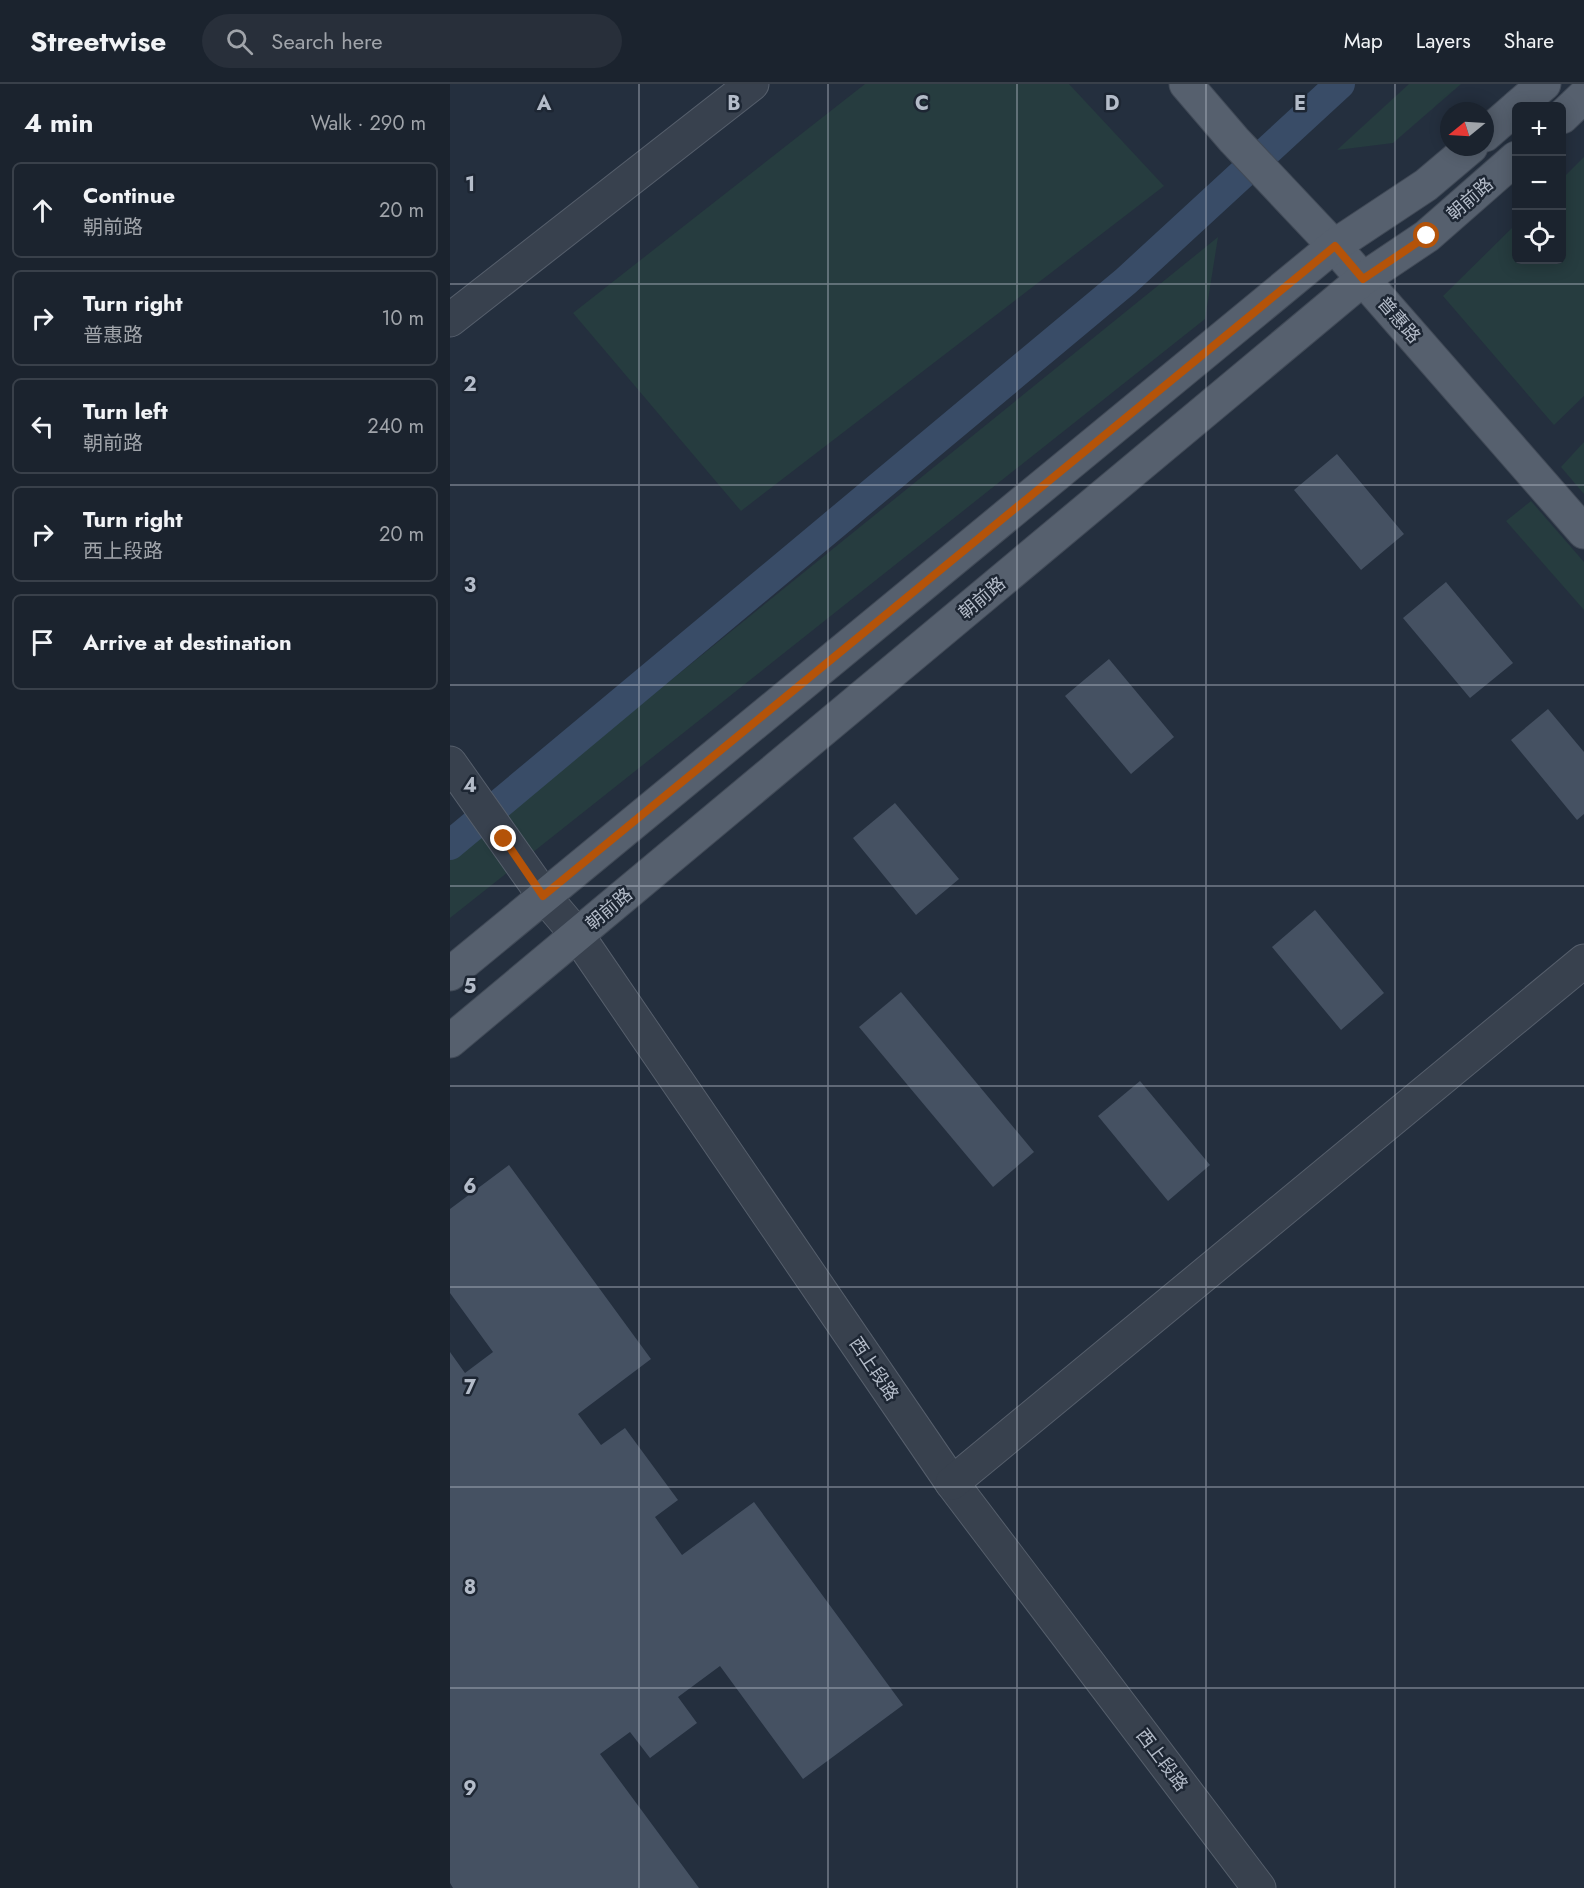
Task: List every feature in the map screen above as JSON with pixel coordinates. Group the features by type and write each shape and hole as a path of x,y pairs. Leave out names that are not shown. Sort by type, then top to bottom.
{"main road":[{"name":"普惠路","path":"1186,84 1234,140 1335,246 1584,532"},
{"path":"1523,102 1544,84"},
{"path":"1566,113 1584,96"},
{"path":"1494,127 1512,111"},
{"path":"450,974 1335,246 1426,185 1460,156"},
{"name":"朝前路","path":"450,1041 1363,279 1427,236 1512,162"}],"street":[{"path":"450,320 752,84"},
{"name":"西上段路","path":"454,769 543,896 578,936 952,1483 1259,1888"},
{"path":"952,1483 1584,961"}],"green space":[{"path":"865,84 1069,84 1164,186 741,511 573,313"},
{"path":"1409,84 1461,84 1393,143 1337,150"},
{"path":"1584,157 1584,396 1554,425 1443,296 1512,228 1512,264 1566,264 1566,175"},
{"path":"1218,237 1205,319 450,918 450,859"},
{"path":"1584,442 1584,494 1561,467"},
{"path":"1531,501 1584,562 1584,610 1506,521"}],"building":[{"path":"1337,454 1404,534 1361,570 1294,490"},
{"path":"1446,582 1513,663 1470,698 1403,618"},
{"path":"1109,659 1174,737 1131,774 1065,696"},
{"path":"1548,709 1584,752 1584,814 1577,820 1511,740"},
{"path":"895,803 959,879 916,915 853,838"},
{"path":"1315,910 1384,993 1341,1030 1272,947"},
{"path":"901,992 1034,1152 993,1187 859,1027"},
{"path":"1140,1081 1210,1165 1168,1201 1098,1116"},
{"path":"509,1165 651,1359 578,1414 601,1445 625,1428 678,1500 655,1517 682,1555 754,1502 903,1705 803,1779 720,1666 678,1697 697,1723 650,1758 630,1732 600,1754 699,1888 453,1888 450,1883 450,1352 465,1373 493,1352 450,1293 450,1209"}],"waterway":[{"path":"450,845 1126,281 1340,84"}],"route":[{"path":"504,839 543,896 1335,246 1363,279 1427,236"}]}
